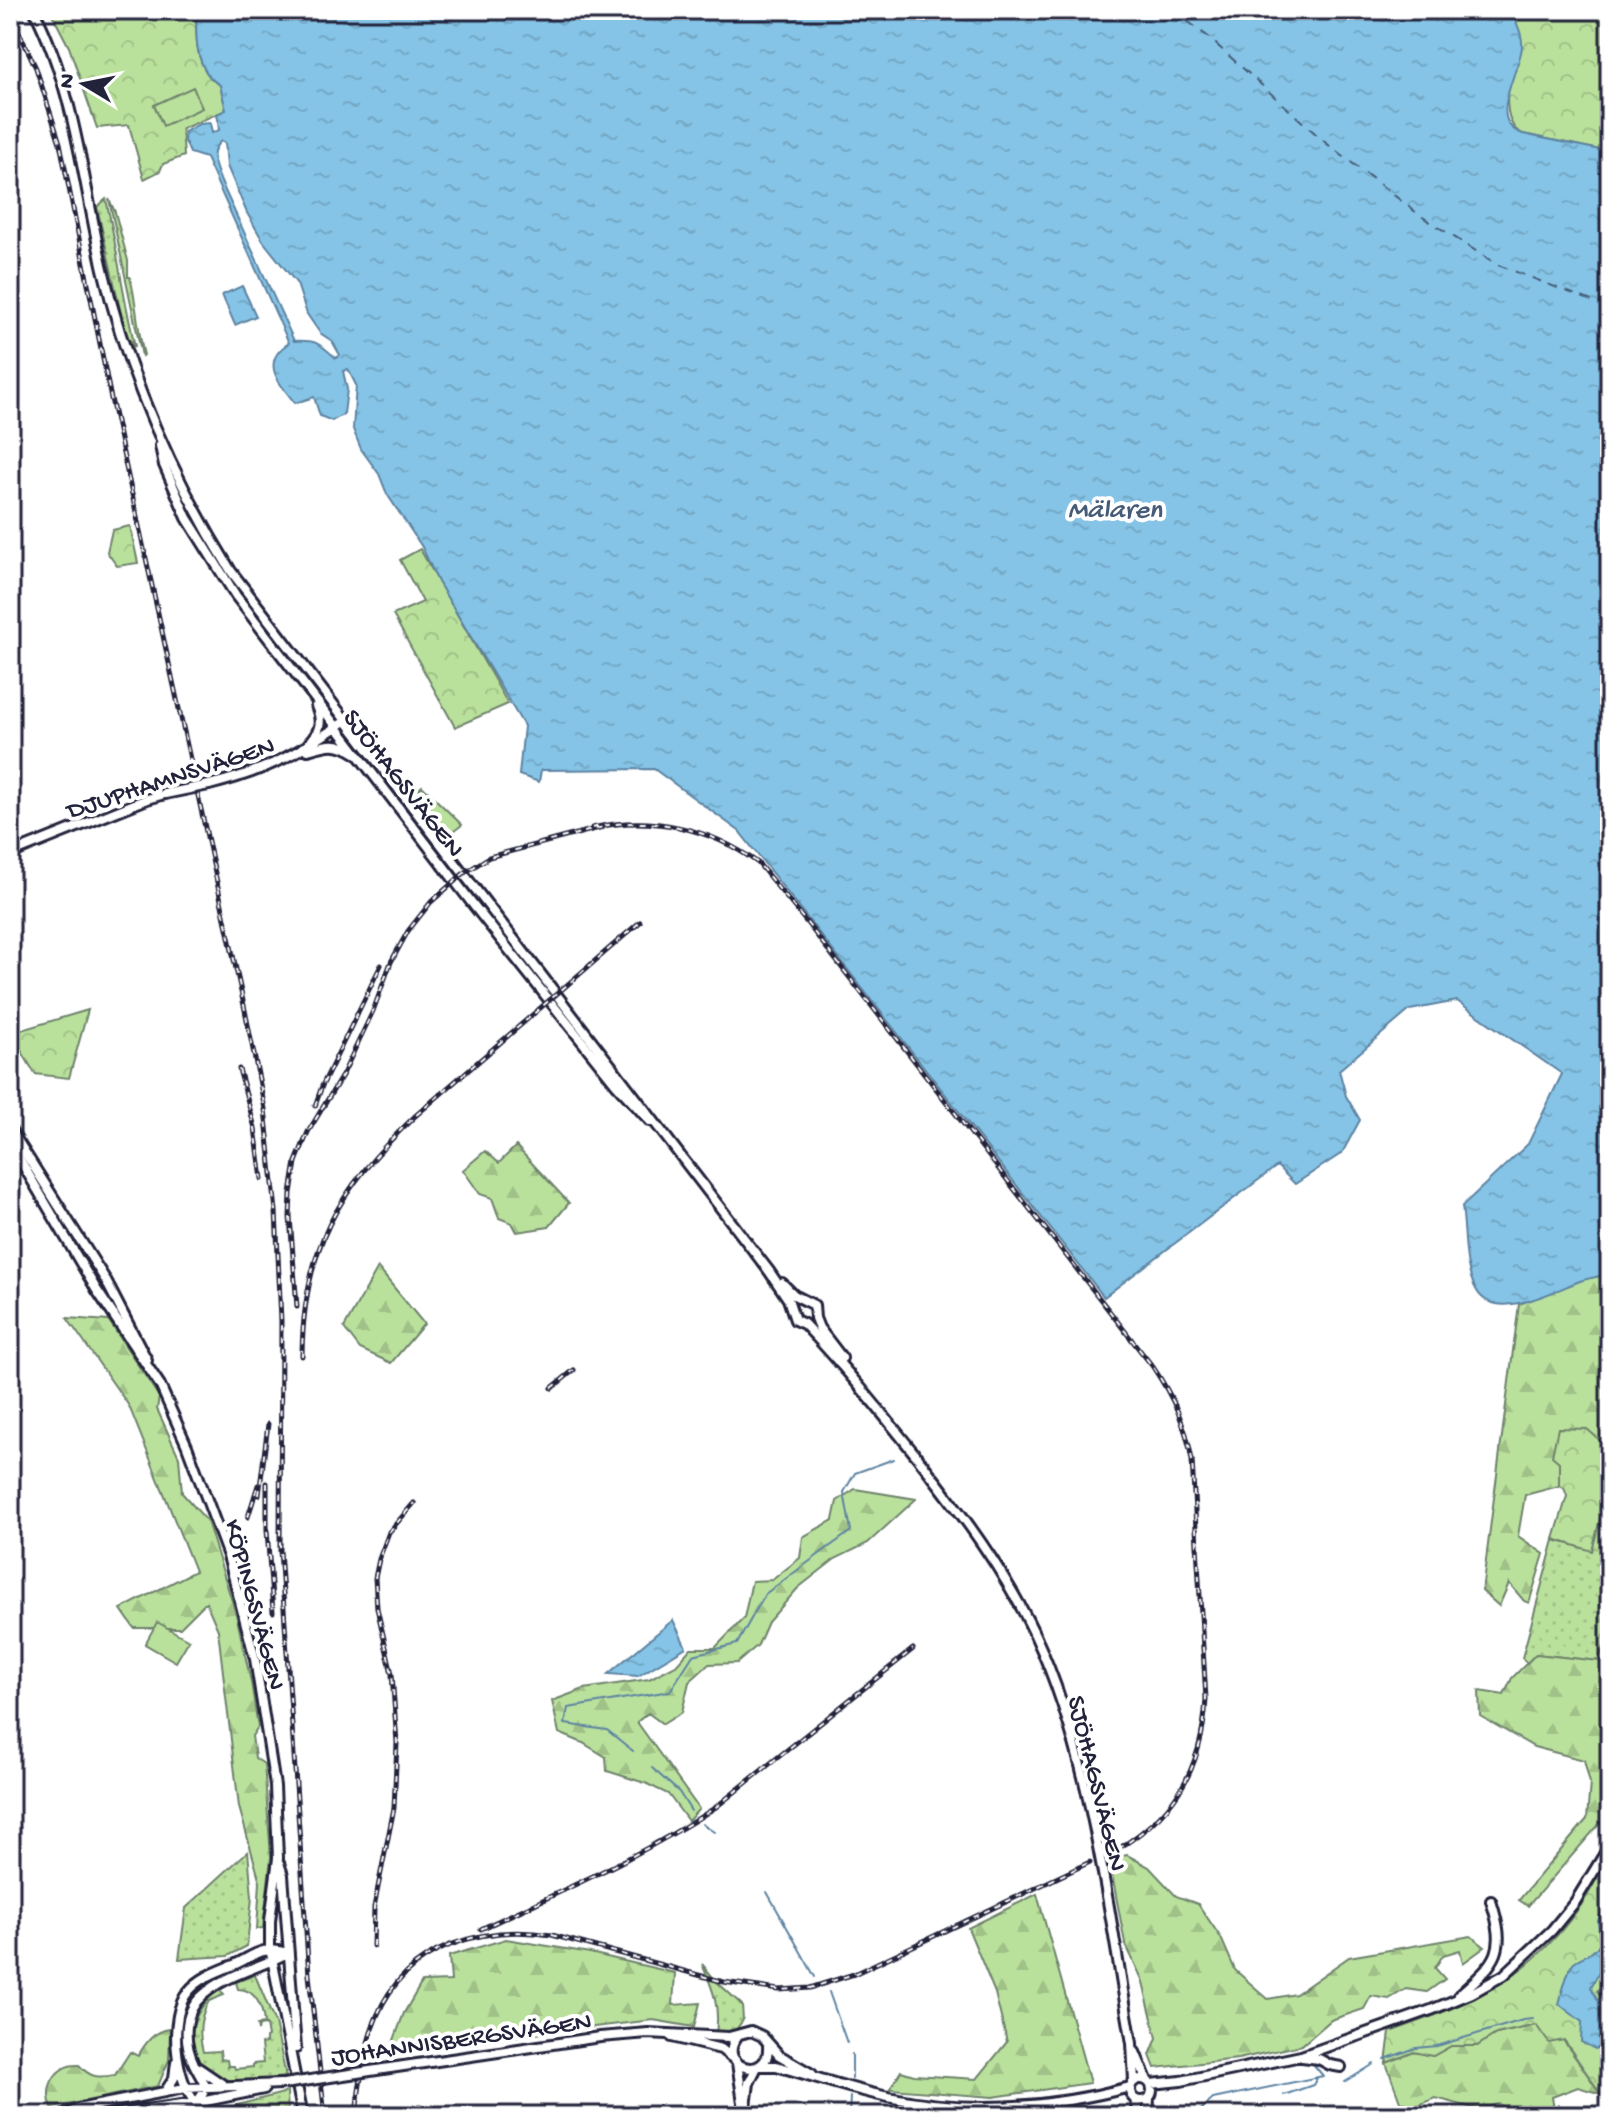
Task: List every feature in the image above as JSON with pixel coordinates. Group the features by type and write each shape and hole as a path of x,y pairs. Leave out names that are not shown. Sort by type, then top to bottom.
{"main road":[{"name":"SJÖHAGSVÄGEN","path":"34,10 67,97 121,338 158,437 200,522 399,810 479,904 658,1128 769,1271 793,1309 795,1320 804,1324 868,1395"},
{"name":"SJÖHAGSVÄGEN","path":"158,437 164,465 209,557 308,690 408,804 479,904"},
{"path":"209,557 231,571 232,580 261,628"},
{"path":"300,753 320,726 320,714 308,690"},
{"name":"DJUPHAMNSVÄGEN","path":"10,854 165,794 241,778 300,753 341,724"},
{"path":"300,753 336,743 360,757"},
{"path":"399,810 408,804"},
{"name":"KÖPINGSVÄGEN","path":"10,1129 105,1279 141,1345 187,1446 239,1593 264,1711 275,1786 278,1858 270,1948 297,2075"},
{"name":"KÖPINGSVÄGEN","path":"10,1143 96,1289 152,1372"},
{"name":"SJÖHAGSVÄGEN","path":"769,1271 794,1295 814,1305 815,1318 868,1395 985,1547 1031,1626 1079,1764 1132,2043 1133,2091 1141,2116"},
{"path":"793,1309 804,1300"},
{"path":"804,1324 815,1318"},
{"path":"736,2062 748,2068 776,2066 887,2097 937,2105 1027,2105 1150,2089 1301,2056 1451,2002 1504,1975 1537,1947 1575,1902 1610,1845"},
{"name":"KÖPINGSVÄGEN","path":"278,1858 283,1875 297,2075 303,2116"},
{"path":"1451,2002 1495,1959 1500,1934 1491,1901"},
{"path":"253,1955 264,1944 270,1921"},
{"path":"165,2092 174,2078 178,2014 190,1990 199,1981 270,1948 288,1953"},
{"path":"177,2045 185,2088 196,2103 205,2086 194,2064 186,2036 189,2015 199,1998 227,1979 272,1963 288,1953"},
{"path":"257,1968 275,1978"},
{"path":"223,1970 227,1979"},
{"path":"190,1990 199,1998"},
{"path":"745,2116 731,2048 738,2035 757,2032 779,2055 812,2074"},
{"name":"JOHANNISBERGSVÄGEN","path":"103,2116 196,2103 282,2084 600,2037 648,2033 738,2035"},
{"name":"JOHANNISBERGSVÄGEN","path":"648,2033 721,2049 736,2062"},
{"name":"SJÖHAGSVÄGEN","path":"1132,2043 1150,2089"},
{"path":"745,2116 749,2083 768,2054 768,2044"},
{"path":"1301,2056 1341,2067"},
{"path":"194,2064 222,2085"},
{"name":"JOHANNISBERGSVÄGEN","path":"62,2116 78,2109 185,2088 282,2084"},
{"path":"1133,2091 1140,2102 1150,2089"},
{"path":"1148,2116 1150,2089"}],"green space":[{"path":"50,10 197,10 198,52 206,71 220,85 226,110 182,129 184,156 163,164 160,171 144,179 129,125 97,128 69,47"},
{"path":"1512,10 1610,10 1610,152 1523,134 1514,127 1507,101 1517,22"},
{"path":"193,87 202,108 163,126 154,105"},
{"path":"106,199 133,347 124,327 97,207"},
{"path":"109,199 128,261 142,356"},
{"path":"130,526 138,563 117,566 107,552 112,530"},
{"path":"420,549 508,704 455,727 393,615 423,602 400,560"},
{"path":"422,786 462,825 446,837 412,797"},
{"path":"88,1010 69,1078 35,1074 11,1033"},
{"path":"516,1146 569,1203 549,1227 517,1232 512,1223 499,1218 492,1198 480,1194 463,1170 485,1151 499,1163"},
{"path":"378,1268 424,1324 391,1363 360,1349 344,1328"},
{"path":"1610,1274 1610,1449 1605,1445 1559,1462 1559,1486 1525,1495 1518,1536 1544,1554 1529,1603 1509,1583 1499,1606 1482,1591 1519,1304 1584,1279"},
{"path":"67,1318 109,1321 159,1397 157,1409 179,1457 182,1493 207,1521 236,1614 251,1682 258,1727 252,1736 255,1758 264,1764 271,1857 263,1928 257,1929 260,1882 239,1807 218,1630 206,1602 180,1628 134,1628 121,1609 195,1571 129,1406"},
{"path":"1558,1428 1587,1429 1610,1449 1610,1478 1592,1551 1554,1539 1567,1496 1564,1488 1559,1486 1559,1462 1552,1456"},
{"path":"1610,1487 1610,1633 1599,1661 1536,1654 1527,1663 1522,1658 1554,1540 1592,1550"},
{"path":"855,1489 916,1499 868,1543 835,1559 798,1588 768,1622 758,1645 737,1663 709,1664 689,1682 682,1712 663,1724 648,1713 637,1722 699,1809 688,1821 668,1794 607,1771 606,1757 559,1733 552,1701 584,1689 649,1679 676,1665 691,1648 715,1648 744,1618 752,1581 772,1580 800,1558 803,1537 833,1520 837,1501"},
{"path":"157,1622 189,1640 176,1662 145,1644"},
{"path":"1610,1633 1610,1812 1528,1906 1519,1900 1587,1819 1590,1783 1584,1760 1534,1747 1480,1716 1479,1691 1504,1695 1512,1678 1536,1654 1598,1661"},
{"path":"248,1851 252,1897 247,1946 228,1956 179,1959 186,1908"},
{"path":"1610,1854 1610,1950 1604,1951 1601,1959 1607,1980 1597,1991 1610,2005 1610,2099 1601,2094 1564,2040 1549,2043 1536,2025 1496,2034 1477,2046 1451,2046 1433,2056 1414,2052 1386,2063 1390,2032 1472,1999 1518,1971 1539,1954 1579,1908"},
{"path":"1127,1855 1149,1867 1176,1896 1198,1904 1221,1938 1235,1970 1268,1999 1296,1994 1349,1957 1471,1936 1485,1947 1463,1963 1460,1950 1443,1955 1435,1968 1445,1979 1427,1992 1406,1989 1389,1999 1371,1996 1364,2009 1331,2020 1302,2045 1238,2059 1155,2068 1150,2055 1157,2038 1142,1979 1125,1943 1109,1859"},
{"path":"1037,1894 1090,2083 993,2097 890,2089 901,2071 914,2075 977,2079 1007,2042 995,1993 968,1928"},
{"path":"506,1939 590,1953 675,1973 673,2005 700,2003 694,2027 653,2020 390,2051 404,2013 422,1982 451,1981 449,1956"},
{"path":"702,1964 742,2005 743,2020 735,2031 716,2033 715,1998"},
{"path":"255,1975 275,2023 286,2077 248,2081 220,2078 201,2065 195,2055 192,2031 196,2019 202,2007 219,1990 224,1995 209,2001 201,2019 203,2052 220,2051 221,2059 227,2060 228,2066 235,2069 263,2063 261,2044 266,2043 268,2037 266,2025 259,2026 258,2031 257,2025 264,2024 262,2012 254,1996 238,1989 236,1982"},
{"path":"1536,2025 1563,2040 1601,2094 1578,2087 1552,2097 1555,2116 1536,2116 1527,2108 1511,2113 1499,2104 1477,2109 1436,2098 1414,2107 1400,2101 1386,2063 1414,2052 1433,2056 1451,2046 1477,2046 1492,2035"},
{"path":"170,2029 169,2060 158,2086 52,2108 51,2085 64,2068 79,2065 95,2076 115,2075 130,2052 138,2056 151,2038"},
{"path":"287,2092 288,2116 200,2116 203,2114"}],"water":[{"name":"Mälaren","path":"197,10 1512,10 1522,47 1505,108 1512,128 1523,134 1610,152 1610,1274 1511,1304 1486,1300 1477,1291 1467,1261 1462,1206 1528,1144 1562,1074 1457,1001 1410,1010 1339,1070 1346,1096 1360,1120 1342,1153 1295,1184 1277,1166 1104,1297 739,831 654,769 541,770 539,782 519,775 524,726 438,582 422,547 361,449 353,429 356,385 348,369 343,371 347,389 344,414 332,421 320,416 314,397 295,403 275,373 275,358 289,343 206,158 190,153 184,139 185,132 199,124 210,123 212,133 219,130 217,114 226,110 220,85 206,71 198,52","holes":["221,141 225,143 227,166 247,213 263,241 297,284 307,314 320,333 332,341 340,355 336,358 317,344 294,341 217,171 214,150"]},
{"path":"242,286 256,316 235,325 222,295"},
{"path":"673,1620 686,1647 638,1676 608,1674"},
{"path":"1610,1893 1610,1943 1600,1953 1599,1972 1591,1987 1600,2004 1610,2013 1610,2045 1595,2049 1581,2042 1582,2022 1559,2004 1571,1965 1600,1943 1598,1921"}],"waterway":[{"path":"633,1751 607,1730 565,1724 568,1708 670,1691 693,1655 737,1644 765,1594 851,1531 844,1492 855,1473 894,1459"},
{"path":"652,1768 679,1792 691,1811"},
{"path":"702,1824 714,1832"},
{"path":"767,1892 815,1977"},
{"path":"829,1992 847,2043"},
{"path":"1385,2059 1416,2048 1437,2046 1533,2019"},
{"path":"852,2054 852,2078"},
{"path":"1345,2082 1374,2064"},
{"path":"1194,2116 1213,2099 1323,2076 1314,2065"},
{"path":"1284,2095 1313,2085 1317,2078"},
{"path":"849,2116 850,2097"}],"ferry route":[{"path":"1173,10 1207,36 1326,143 1421,216 1498,265 1610,308"}],"railway":[{"path":"10,13 36,68 60,143 110,394 265,1109 276,1211 281,1321 280,1550 309,1975 325,2116"},
{"path":"592,828 636,823 678,827 720,841 758,863 1153,1367 1173,1400 1192,1460 1206,1699 1203,1726 1198,1750 1180,1791 1150,1826 1108,1855"},
{"path":"297,1307 290,1217 296,1162 308,1132 343,1074 373,1011 391,962 408,931 431,902 463,874 489,857 603,827"},
{"path":"302,1356 309,1284 318,1253 345,1197 364,1171 414,1117 640,922"},
{"path":"315,1106 381,965"},
{"path":"239,1069 255,1128 262,1179"},
{"path":"552,1388 574,1370"},
{"path":"259,1495 268,1424"},
{"path":"267,1483 273,1612"},
{"path":"248,1517 258,1485"},
{"path":"373,1946 374,1907 394,1808 397,1743 392,1674 377,1608 375,1578 389,1532 414,1503"},
{"path":"481,1929 630,1857 716,1807 913,1649"},
{"path":"357,2106 369,2038 390,1992 407,1972 427,1957 474,1937 526,1932 552,1935 724,1982 779,1990 810,1988 854,1974 1090,1862"}]}
